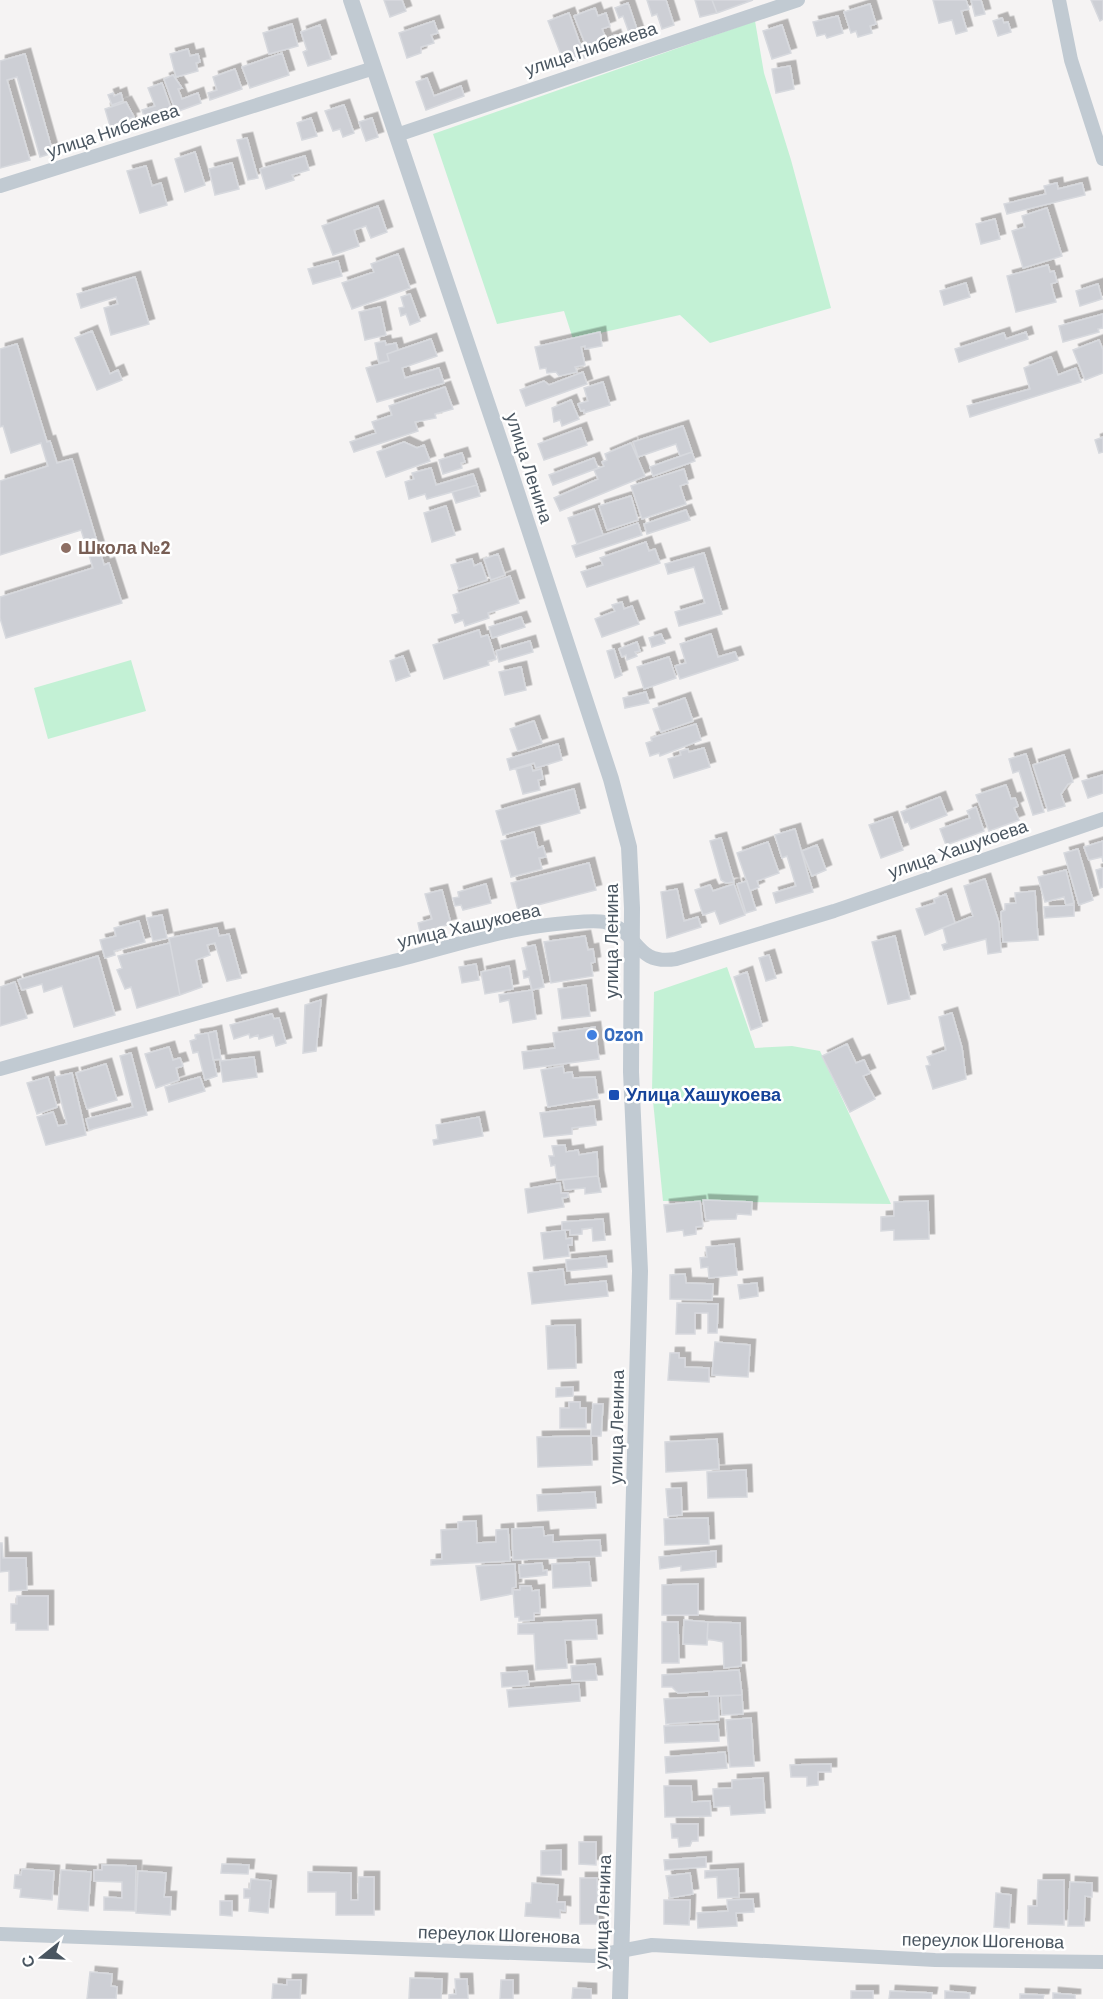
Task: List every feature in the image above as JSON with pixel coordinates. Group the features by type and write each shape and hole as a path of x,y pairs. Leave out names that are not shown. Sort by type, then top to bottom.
{"street":[{"name":"улица Ленина","path":"351,0 617,799 629,848 633,939 631,1072 640,1271 620,1999"},
{"name":"улица Нибежева","path":"397,135 798,0"},
{"path":"1059,0 1071,60 1103,159"},
{"name":"улица Нибежева","path":"0,186 374,68"},
{"name":"улица Хашукоева","path":"0,1069 329,977 530,927 603,922 619,928 633,939 645,955 660,962 676,959 834,911 1103,819"},
{"name":"переулок Шогенова","path":"0,1934 594,1956 652,1945 935,1960 1103,1962"}],"green space":[{"path":"755,21 764,73 791,160 831,308 710,343 680,315 573,339 564,311 497,324 433,134"},
{"path":"131,660 146,711 48,739 34,688"},
{"path":"727,967 755,1048 792,1046 820,1051 891,1204 663,1201 652,1091 654,992"}],"building":[{"path":"384,0 402,0 406,11 390,17"},
{"path":"647,0 666,0 674,25 662,29 657,14 652,16"},
{"path":"695,0 712,0 717,13 700,17"},
{"path":"712,0 753,0 717,13"},
{"path":"933,0 966,0 969,9 961,11 967,31 956,34 952,20 939,23"},
{"path":"971,0 981,0 985,14 975,16"},
{"path":"1091,0 1103,0 1103,19 1100,21"},
{"path":"628,3 640,38 632,41 623,16 619,18 615,8"},
{"path":"870,4 876,24 870,26 872,33 858,37 856,31 851,33 844,12"},
{"path":"595,8 598,16 606,13 610,26 602,29 606,39 615,35 619,45 590,56 574,16"},
{"path":"569,13 585,58 565,65 548,21"},
{"path":"838,16 843,33 827,38 825,34 817,36 813,22"},
{"path":"1002,18 1004,23 1008,22 1011,32 998,36 993,21"},
{"path":"434,21 438,33 431,35 434,43 421,47 421,53 407,58 399,33"},
{"path":"292,24 298,46 269,54 263,33"},
{"path":"320,25 331,59 308,66 303,52 307,50 301,32"},
{"path":"782,25 791,53 772,59 763,31"},
{"path":"188,49 190,56 198,54 200,62 196,63 198,71 176,77 170,54"},
{"path":"282,53 289,75 250,88 242,67"},
{"path":"25,54 53,153 40,157 17,77 7,80 30,160 0,168 0,61"},
{"path":"790,66 794,89 776,93 772,69"},
{"path":"235,69 242,89 210,100 208,93 217,90 213,77"},
{"path":"173,75 182,88 178,89 182,99 198,93 201,103 176,112 164,79"},
{"path":"427,78 434,96 461,86 464,96 426,110 416,82"},
{"path":"162,83 173,114 146,123 142,110 155,106 148,88"},
{"path":"113,93 114,96 121,93 123,101 112,105 108,95"},
{"path":"126,102 134,117 130,118 132,126 112,133 105,109"},
{"path":"344,105 354,133 343,137 340,129 333,131 325,111"},
{"path":"311,118 317,136 302,140 297,123"},
{"path":"372,118 378,137 366,141 359,122"},
{"path":"247,138 258,178 248,180 237,140"},
{"path":"195,152 205,185 185,192 175,159"},
{"path":"305,156 309,170 292,175 294,180 266,189 260,169"},
{"path":"232,163 239,189 215,195 209,169"},
{"path":"146,166 152,186 161,183 167,205 140,213 127,171"},
{"path":"1057,183 1058,189 1082,183 1085,195 1007,214 1004,204 1046,194 1044,186"},
{"path":"378,206 387,232 371,238 366,226 354,230 359,246 333,255 322,226"},
{"path":"1047,208 1062,256 1023,268 1012,231 1025,227 1022,216"},
{"path":"995,219 1000,239 981,244 976,224"},
{"path":"398,254 410,288 352,309 342,283 374,272 371,264"},
{"path":"338,261 342,276 313,284 308,269"},
{"path":"1048,265 1050,272 1054,271 1057,282 1051,284 1056,302 1016,312 1007,276"},
{"path":"135,277 149,324 111,335 104,308 118,304 116,297 81,308 77,294"},
{"path":"966,283 970,297 944,305 940,291"},
{"path":"1098,284 1102,299 1080,306 1076,291"},
{"path":"410,294 420,321 410,325 406,314 401,316 399,308 404,307 401,297"},
{"path":"380,307 386,335 365,340 359,312"},
{"path":"1103,314 1103,328 1098,329 1099,332 1063,342 1059,326"},
{"path":"92,331 110,374 118,370 122,380 97,390 75,338"},
{"path":"600,332 602,346 585,349 585,346 581,347 585,365 575,367 577,372 559,376 556,372 547,373 546,368 540,369 535,347"},
{"path":"1026,332 1028,339 959,362 955,349 1004,333 1006,339"},
{"path":"431,339 437,356 402,368 405,378 439,368 444,383 377,402 366,368 389,361 387,354"},
{"path":"1099,340 1103,350 1103,373 1085,380 1073,350"},
{"path":"385,341 386,345 396,343 398,350 387,354 389,361 379,363 375,343"},
{"path":"17,344 47,442 50,441 57,463 72,459 104,565 109,563 122,603 6,638 0,618 0,597 93,568 81,530 0,555 0,481 48,466 41,443 11,453 3,426 0,427 0,349"},
{"path":"1051,357 1058,375 1076,368 1081,382 970,417 967,406 1030,389 1024,368"},
{"path":"583,372 587,384 526,406 520,390 544,381 549,385"},
{"path":"603,382 610,405 584,413 584,410 581,411 578,404 588,401 584,388"},
{"path":"445,387 453,409 435,414 436,418 415,422 418,431 354,452 350,442 376,433 372,422 392,415 389,406"},
{"path":"571,400 579,419 562,426 560,420 554,422 552,408"},
{"path":"683,426 692,452 680,456 676,444 638,457 633,442"},
{"path":"581,428 587,445 544,460 538,444"},
{"path":"1103,437 1103,452 1099,453 1095,440"},
{"path":"404,442 417,448 424,445 430,461 386,477 377,452"},
{"path":"631,443 645,476 560,511 554,498 598,479 594,470 604,466 602,462 607,460 605,454"},
{"path":"692,452 695,461 653,476 650,467"},
{"path":"462,453 465,462 461,463 462,468 443,474 439,460"},
{"path":"594,458 598,468 553,485 549,475"},
{"path":"431,468 436,485 473,474 477,485 427,499 425,494 409,499 405,482 414,479 412,473"},
{"path":"684,469 688,483 680,486 686,504 642,519 631,486"},
{"path":"477,485 480,496 456,503 452,492"},
{"path":"631,496 638,520 607,530 599,506"},
{"path":"446,506 455,535 432,542 424,513"},
{"path":"594,509 603,535 577,544 568,518"},
{"path":"686,510 690,520 647,534 644,524"},
{"path":"638,523 642,535 576,557 572,546"},
{"path":"646,542 649,551 655,549 660,563 587,587 581,572 603,565 600,558"},
{"path":"704,553 722,614 679,626 675,612 705,603 694,567 668,574 665,564"},
{"path":"498,554 505,575 491,580 484,559"},
{"path":"472,559 474,566 481,563 487,580 459,589 451,565"},
{"path":"510,576 519,603 488,613 489,618 465,626 463,620 455,623 452,615 459,613 453,595"},
{"path":"622,602 624,609 632,606 639,624 602,637 595,619 615,611 612,605"},
{"path":"521,617 525,627 492,638 489,627"},
{"path":"479,630 481,637 488,635 496,659 488,661 489,665 444,679 433,645"},
{"path":"661,634 665,643 652,647 649,638"},
{"path":"711,634 718,657 735,652 738,660 680,679 675,666 686,663 680,644"},
{"path":"530,641 533,652 499,662 496,651"},
{"path":"637,642 640,651 635,652 637,656 627,660 626,655 622,657 619,649"},
{"path":"614,649 622,675 615,678 607,651"},
{"path":"403,656 410,676 396,681 390,661"},
{"path":"669,657 676,678 644,689 637,667"},
{"path":"521,667 526,690 505,695 499,672"},
{"path":"646,692 649,703 625,708 623,698"},
{"path":"685,698 693,721 661,732 653,709"},
{"path":"534,721 542,743 518,751 510,729"},
{"path":"696,724 701,740 660,756 659,753 650,756 646,743 652,741 651,738"},
{"path":"558,744 562,760 536,768 534,763 510,770 507,759"},
{"path":"704,748 710,767 674,778 668,759 681,755 680,751 688,749 689,752"},
{"path":"1026,754 1044,812 1033,815 1019,771 1013,773 1009,759"},
{"path":"1064,755 1073,782 1068,784 1061,794 1065,806 1048,811 1033,765"},
{"path":"531,765 533,771 541,769 543,779 538,780 540,790 523,794 516,769"},
{"path":"1103,775 1103,793 1088,798 1082,781"},
{"path":"1006,785 1011,799 1015,798 1018,806 1014,808 1019,820 989,831 976,795"},
{"path":"574,789 580,813 503,835 496,811"},
{"path":"940,797 947,815 911,829 908,822 905,823 901,812"},
{"path":"976,807 984,831 946,845 940,829 970,818 967,811"},
{"path":"892,817 903,850 881,858 869,825"},
{"path":"795,829 813,892 776,903 773,893 796,886 787,856 782,858 775,835"},
{"path":"534,832 538,848 543,846 546,857 539,858 542,869 511,877 501,841"},
{"path":"721,838 734,882 726,883 721,880 710,841"},
{"path":"1103,841 1103,862 1102,857 1089,860 1084,847"},
{"path":"768,842 779,873 757,881 759,887 750,891 737,853"},
{"path":"817,845 826,870 812,876 802,851"},
{"path":"1078,849 1093,900 1079,905 1064,853"},
{"path":"589,863 596,890 518,910 511,883"},
{"path":"1103,868 1103,887 1100,888 1096,870"},
{"path":"1066,870 1074,903 1066,905 1064,897 1045,902 1038,877"},
{"path":"985,879 999,923 1001,952 988,954 986,939 944,950 942,945 947,943 943,928 973,916 964,886"},
{"path":"747,881 756,910 746,913 737,884"},
{"path":"486,884 491,903 463,910 461,905 455,906 453,898 459,897 458,892"},
{"path":"734,884 745,915 720,924 715,911 703,915 695,890 710,885 713,891"},
{"path":"677,889 684,921 698,917 701,927 667,938 661,892"},
{"path":"442,890 451,924 420,932 418,923 432,919 425,894"},
{"path":"1035,891 1038,940 1003,942 1001,912 1005,910 1005,904 1016,903 1015,893"},
{"path":"946,894 955,923 925,935 916,909 935,903 934,899"},
{"path":"1074,905 1074,916 1045,918 1044,907"},
{"path":"162,915 167,938 153,941 147,918"},
{"path":"139,921 145,942 114,951 115,955 105,958 100,940 116,936 114,928"},
{"path":"217,928 219,936 229,934 241,978 227,981 215,943 207,945 210,955 196,960 202,987 180,995 169,938"},
{"path":"585,936 588,950 593,949 595,962 591,963 593,976 551,983 544,942"},
{"path":"895,936 910,999 888,1004 872,942"},
{"path":"170,943 180,995 137,1008 131,987 125,989 117,970 122,968 118,956"},
{"path":"535,945 544,987 532,990 529,977 524,978 523,971 527,970 522,948"},
{"path":"769,955 776,978 766,981 759,958"},
{"path":"98,956 115,1015 74,1027 62,986 44,992 42,984 22,990 18,980"},
{"path":"476,964 479,980 462,983 459,967"},
{"path":"509,966 513,989 485,994 481,972"},
{"path":"747,972 762,1026 751,1030 734,977"},
{"path":"15,982 27,1018 0,1026 0,987"},
{"path":"586,985 590,1016 562,1019 558,989"},
{"path":"532,990 536,1019 513,1023 509,1000 500,1002 499,995"},
{"path":"321,1000 316,1051 303,1053 305,1005"},
{"path":"952,1013 962,1048 966,1079 933,1089 926,1066 930,1065 927,1057 946,1050 939,1017"},
{"path":"272,1014 274,1019 279,1018 286,1043 276,1046 273,1035 259,1039 258,1035 250,1038 249,1034 234,1039 230,1025"},
{"path":"595,1027 599,1059 524,1069 522,1052 555,1048 553,1033"},
{"path":"216,1031 221,1059 213,1060 208,1033"},
{"path":"208,1033 217,1076 205,1080 198,1052 193,1053 190,1041 196,1039 195,1035"},
{"path":"847,1044 856,1063 864,1060 870,1073 863,1076 875,1099 850,1112 822,1056"},
{"path":"169,1047 173,1060 180,1058 183,1066 176,1068 179,1080 156,1088 145,1054"},
{"path":"131,1053 147,1115 89,1130 86,1119 133,1107 120,1056"},
{"path":"254,1057 257,1077 223,1082 220,1061"},
{"path":"106,1064 117,1100 87,1109 76,1073"},
{"path":"563,1066 564,1073 572,1072 573,1078 595,1077 598,1098 548,1107 541,1070"},
{"path":"72,1073 86,1135 46,1145 37,1117 53,1112 58,1126 67,1124 55,1077"},
{"path":"48,1077 57,1107 37,1114 27,1083"},
{"path":"200,1077 205,1091 169,1102 165,1087"},
{"path":"594,1106 596,1125 572,1128 572,1134 544,1137 540,1113"},
{"path":"479,1117 483,1136 434,1145 433,1140 438,1139 436,1125"},
{"path":"565,1145 566,1152 578,1150 579,1155 597,1152 598,1176 557,1180 555,1165 551,1166 549,1156 554,1156 552,1146"},
{"path":"598,1176 601,1192 585,1194 585,1188 565,1190 563,1180"},
{"path":"560,1183 561,1193 568,1193 568,1197 562,1198 564,1207 528,1213 525,1189"},
{"path":"703,1200 752,1202 751,1215 737,1214 736,1219 706,1220"},
{"path":"700,1201 703,1226 696,1227 696,1234 684,1236 683,1230 667,1232 664,1205"},
{"path":"928,1201 929,1239 894,1240 894,1230 881,1231 881,1217 894,1216 894,1202"},
{"path":"603,1219 605,1240 593,1241 592,1228 582,1229 582,1234 570,1235 570,1230 562,1230 562,1222"},
{"path":"565,1230 566,1239 572,1238 572,1245 568,1245 569,1256 544,1259 541,1233"},
{"path":"734,1244 737,1275 709,1278 708,1267 701,1268 700,1258 707,1257 706,1247"},
{"path":"606,1256 607,1267 567,1271 566,1260"},
{"path":"563,1269 565,1285 606,1281 608,1296 532,1304 528,1273"},
{"path":"685,1274 686,1283 713,1284 712,1300 670,1299 670,1275"},
{"path":"757,1283 758,1296 740,1299 738,1285"},
{"path":"677,1303 718,1304 717,1333 708,1333 708,1313 695,1313 695,1334 676,1334"},
{"path":"575,1325 576,1368 548,1369 546,1326"},
{"path":"715,1342 750,1345 748,1377 712,1375"},
{"path":"670,1353 679,1353 679,1358 685,1358 685,1367 709,1368 709,1382 668,1380"},
{"path":"573,1387 573,1396 556,1397 556,1388"},
{"path":"569,1402 580,1402 580,1408 586,1408 586,1428 560,1428 560,1408 569,1408"},
{"path":"593,1404 603,1404 601,1436 591,1436"},
{"path":"591,1436 592,1465 538,1467 537,1437"},
{"path":"717,1439 719,1469 666,1472 665,1442"},
{"path":"746,1470 747,1497 708,1498 707,1472"},
{"path":"681,1488 682,1515 668,1516 666,1489"},
{"path":"595,1492 596,1508 538,1511 537,1495"},
{"path":"708,1518 709,1544 665,1545 664,1519"},
{"path":"476,1521 477,1543 496,1542 496,1530 508,1529 510,1561 431,1565 431,1560 442,1559 441,1530 458,1529 458,1522"},
{"path":"543,1527 544,1536 553,1535 553,1542 600,1540 601,1556 513,1560 512,1529"},
{"path":"0,1543 2,1543 3,1558 26,1558 27,1590 9,1591 9,1571 0,1572"},
{"path":"716,1551 716,1567 681,1571 681,1566 660,1569 659,1557"},
{"path":"589,1562 591,1586 553,1588 552,1564"},
{"path":"542,1563 543,1571 547,1570 547,1575 520,1578 519,1565"},
{"path":"515,1564 516,1587 512,1588 512,1594 481,1600 476,1566"},
{"path":"698,1584 698,1615 662,1615 662,1585"},
{"path":"520,1586 531,1586 532,1591 539,1590 540,1613 534,1613 534,1620 519,1621 519,1617 515,1617 513,1590 520,1590"},
{"path":"17,1596 48,1596 48,1630 16,1630 16,1623 11,1623 11,1604 17,1604"},
{"path":"596,1620 597,1639 565,1640 567,1668 536,1670 534,1634 518,1634 518,1624"},
{"path":"684,1620 708,1622 707,1645 683,1644"},
{"path":"662,1622 678,1622 679,1663 662,1663"},
{"path":"708,1622 740,1623 741,1666 724,1668 723,1642 707,1639"},
{"path":"595,1664 597,1680 572,1681 571,1666"},
{"path":"739,1670 742,1695 709,1696 709,1691 678,1693 672,1687 662,1687 662,1675"},
{"path":"527,1671 529,1685 502,1687 501,1673"},
{"path":"579,1684 580,1701 509,1707 507,1690"},
{"path":"742,1695 743,1714 722,1715 721,1696"},
{"path":"718,1696 719,1720 666,1724 664,1699"},
{"path":"751,1718 754,1766 730,1767 726,1720"},
{"path":"718,1724 719,1741 665,1743 664,1726"},
{"path":"725,1752 727,1768 666,1773 665,1757"},
{"path":"831,1764 831,1772 818,1772 818,1785 807,1786 807,1777 791,1777 790,1765"},
{"path":"763,1778 765,1813 731,1815 730,1806 714,1807 713,1789 732,1788 732,1780"},
{"path":"664,1786 691,1786 692,1802 710,1801 711,1816 665,1817"},
{"path":"671,1824 698,1824 698,1841 692,1841 690,1846 679,1847 678,1838 672,1838"},
{"path":"579,1842 596,1842 596,1865 579,1864"},
{"path":"561,1850 561,1875 541,1875 541,1851"},
{"path":"706,1857 706,1867 665,1870 664,1860"},
{"path":"222,1864 249,1865 248,1874 221,1873"},
{"path":"102,1865 136,1866 135,1911 104,1910 104,1897 122,1898 122,1882 94,1881 94,1870 102,1870"},
{"path":"22,1869 54,1871 52,1900 20,1897 21,1889 14,1888 15,1875 21,1875"},
{"path":"738,1869 739,1897 718,1898 717,1877 705,1878 705,1871"},
{"path":"61,1870 91,1872 88,1911 58,1909"},
{"path":"138,1871 166,1873 164,1897 171,1897 170,1915 136,1913"},
{"path":"308,1872 351,1873 351,1900 358,1900 359,1877 374,1877 374,1915 336,1915 336,1892 308,1892"},
{"path":"690,1873 693,1894 670,1898 666,1876"},
{"path":"580,1878 597,1878 598,1924 580,1924"},
{"path":"251,1879 271,1881 268,1913 249,1911 250,1898 244,1898 244,1889 250,1889"},
{"path":"1038,1880 1064,1880 1064,1925 1028,1924 1028,1906 1037,1906"},
{"path":"1070,1882 1092,1883 1092,1897 1085,1896 1084,1926 1068,1926"},
{"path":"532,1883 558,1885 557,1902 565,1902 565,1911 560,1910 560,1918 525,1916 526,1903 531,1903"},
{"path":"996,1893 1011,1895 1009,1928 994,1927"},
{"path":"753,1899 754,1912 736,1913 737,1926 698,1928 697,1913 728,1911 727,1900"},
{"path":"664,1900 690,1900 689,1925 664,1924"},
{"path":"220,1901 232,1901 232,1916 220,1915"},
{"path":"90,1972 112,1974 111,1986 117,1987 116,1999 87,1999"},
{"path":"410,1978 442,1979 441,1999 409,1999"},
{"path":"455,1979 467,1979 468,1999 449,1999 449,1995 456,1994"},
{"path":"287,1980 301,1980 300,1999 272,1999 273,1984 287,1985"},
{"path":"501,1980 513,1980 513,1999 500,1999"},
{"path":"573,1988 591,1989 591,1999 572,1999"},
{"path":"851,1991 873,1991 873,1999 851,1999"},
{"path":"890,1991 932,1993 931,1999 889,1999"},
{"path":"945,1991 970,1993 969,1999 945,1999"},
{"path":"1053,1993 1075,1995 1075,1999 1053,1999"},
{"path":"1020,1994 1044,1995 1043,1999 1020,1999"}],"place":[{"name":"Школа №2","path":"66,548"},
{"name":"Ozon","path":"592,1035"},
{"name":"Улица Хашукоева","path":"614,1095"}]}
